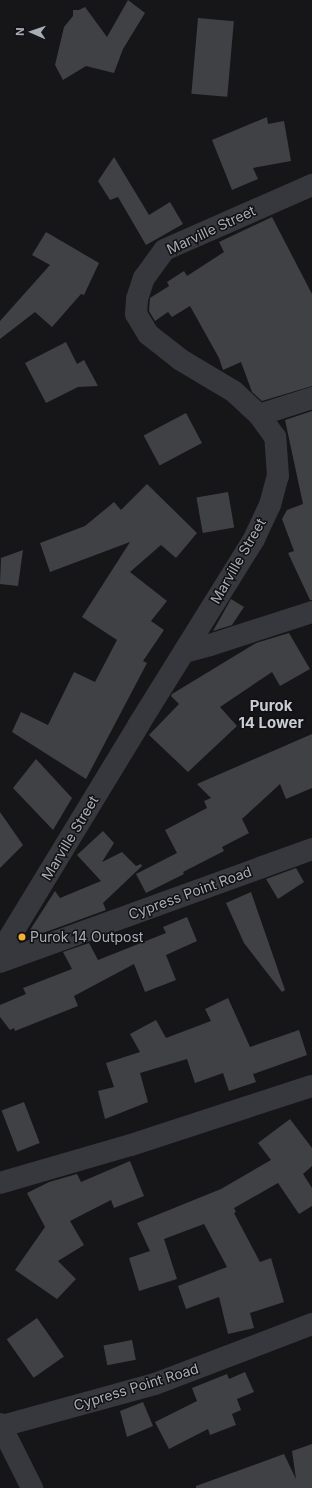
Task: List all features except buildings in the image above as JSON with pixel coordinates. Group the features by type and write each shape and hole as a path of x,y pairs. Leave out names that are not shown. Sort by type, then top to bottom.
{"street":[{"name":"Marville Street","path":"0,954 254,539 270,505 278,476 275,437 259,415 233,391 181,360 148,334 136,314 137,299 144,278 164,250 312,185"},
{"path":"259,415 312,398"},
{"path":"184,652 312,612"},
{"name":"Cypress Point Road","path":"0,962 312,849"},
{"path":"0,1183 131,1145 312,1086"},
{"name":"Cypress Point Road","path":"1,1425 155,1384 312,1324"},
{"path":"1,1425 32,1488"}],"place":[{"name":"Purok 14 Outpost","path":"22,937"}],"district":[{"name":"Purok 14 Lower","path":"271,714"}]}
